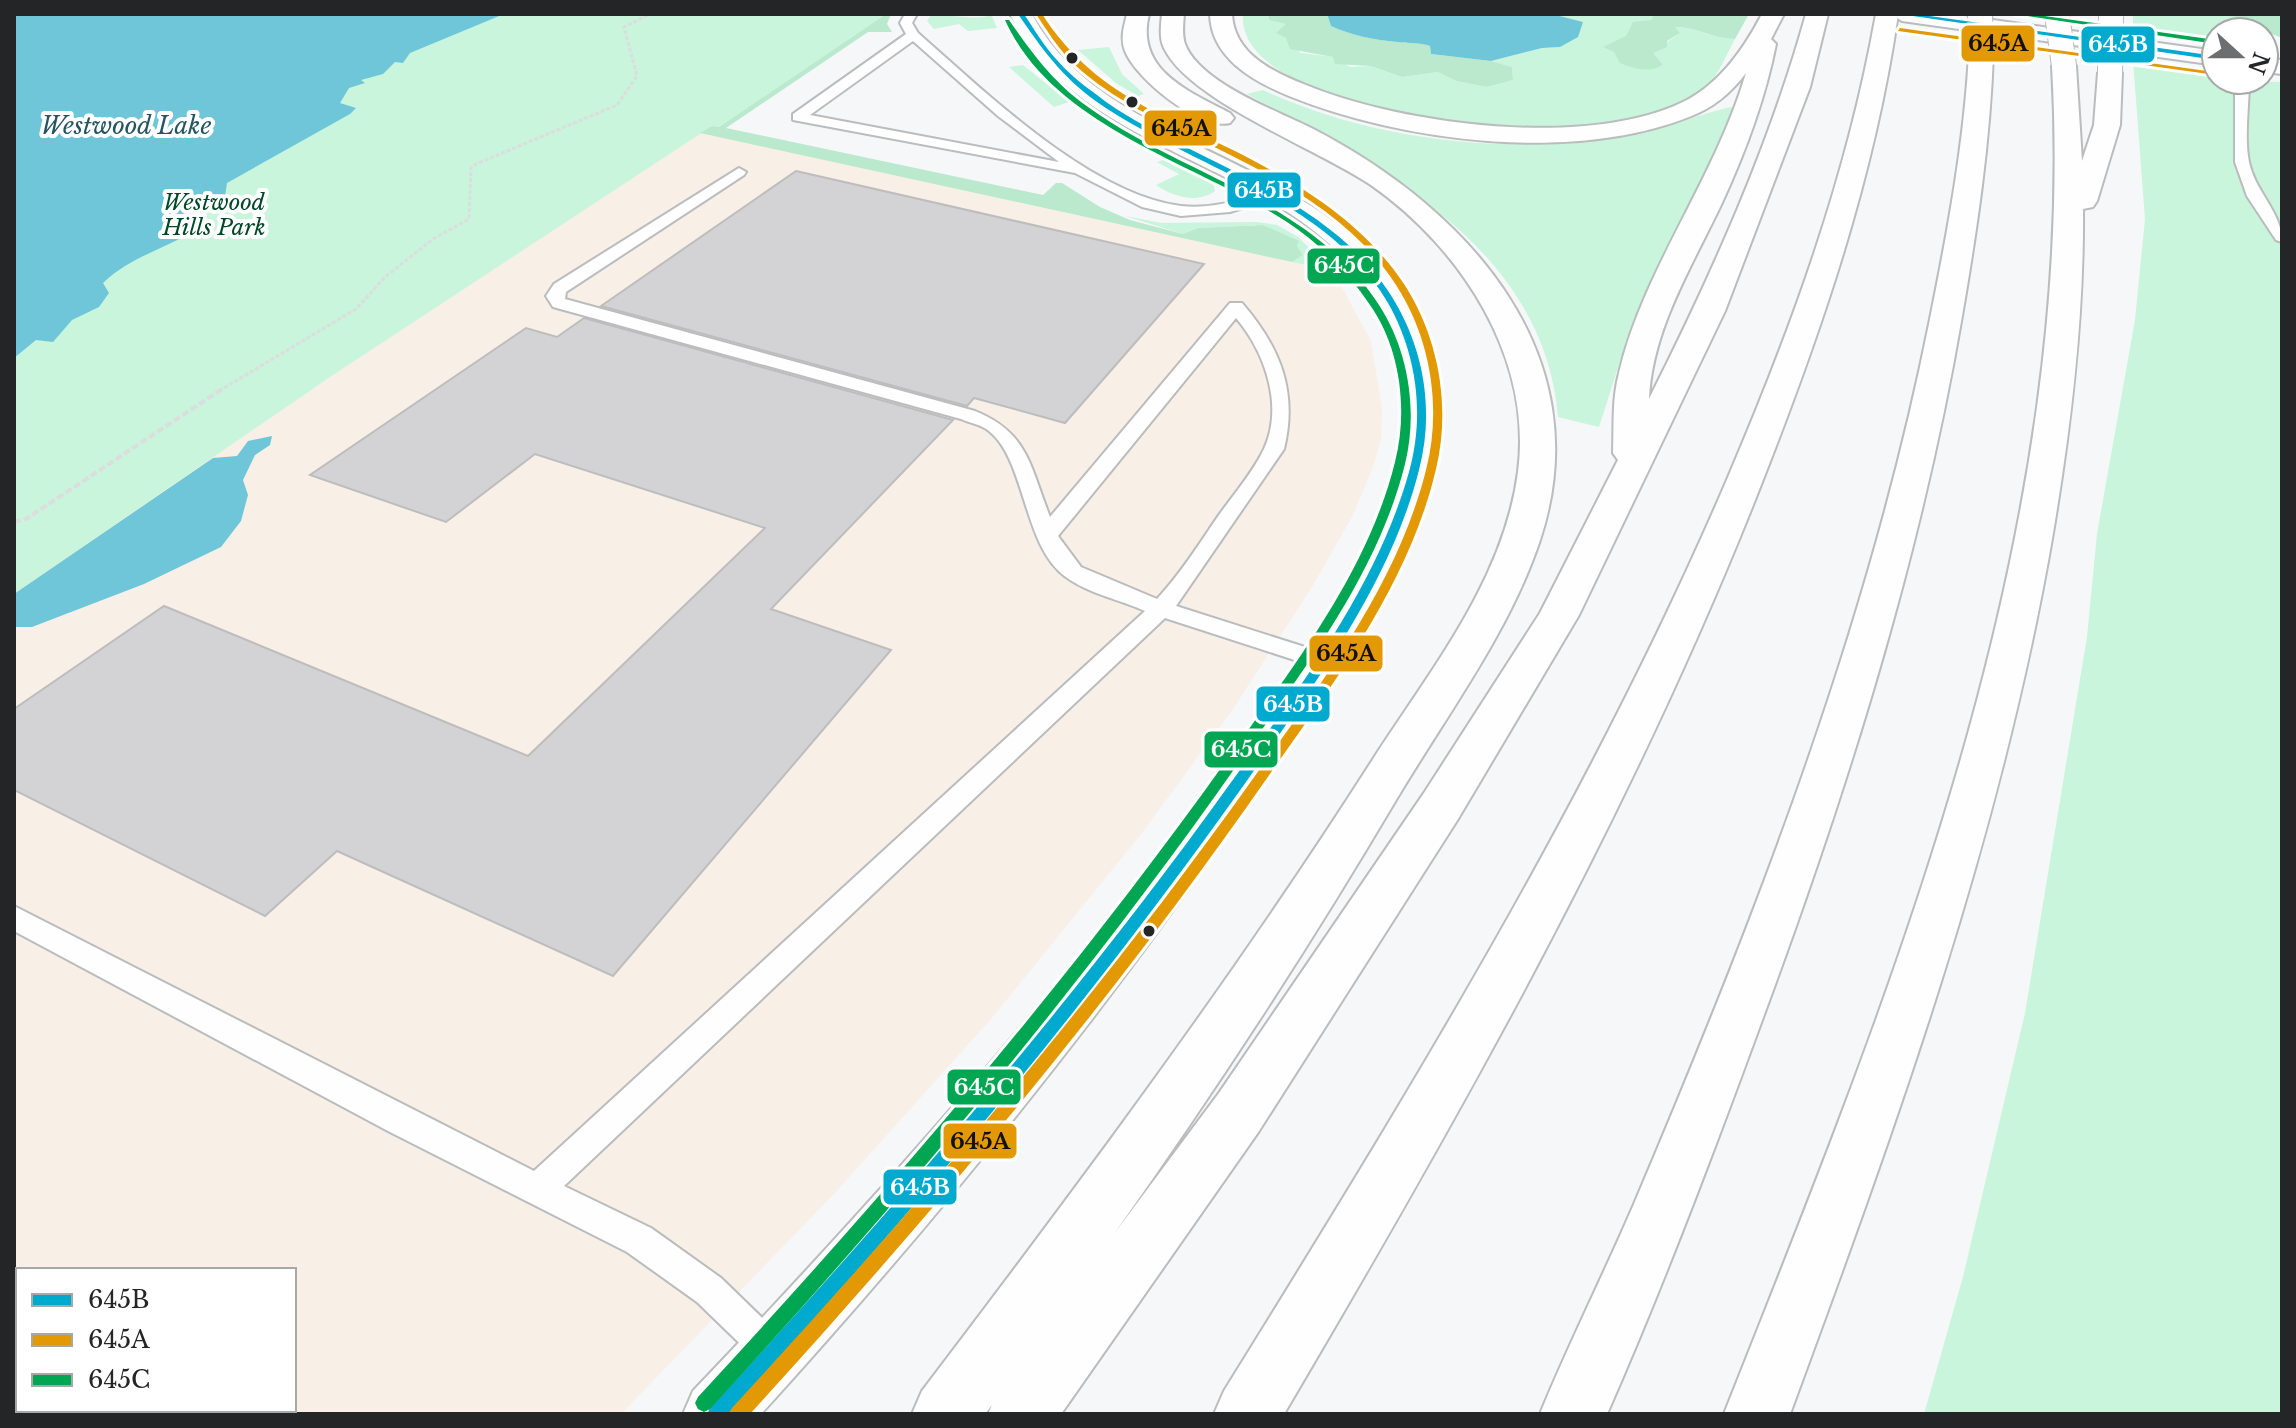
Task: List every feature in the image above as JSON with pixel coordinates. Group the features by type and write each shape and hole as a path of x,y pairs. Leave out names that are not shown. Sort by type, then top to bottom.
{"main road":[{"path":"716,1414 900,1211 1090,983 1239,783 1319,660 1387,539 1415,469 1423,415 1420,379 1409,337 1388,296 1358,255 1328,229 1277,195 1139,122 1059,72 1040,52 1021,14"},
{"path":"1138,14 1131,29 1133,43 1164,85 1365,193 1424,236 1493,297"},
{"path":"945,1414 1094,1214 1256,984 1479,625 1529,511 1537,468 1534,414 1524,366 1475,264 1407,199 1354,163 1203,78 1176,50 1172,37 1173,14"},
{"path":"1221,14 1223,33 1238,55 1261,74 1315,99 1402,123 1506,134 1570,132 1635,124 1703,101 1793,20"},
{"path":"1757,1414 1937,919 1986,757 2015,641 2039,510 2064,330 2071,137 2057,14"},
{"path":"2069,245 2107,125 2111,15"},
{"path":"1021,1414 1239,1112 1441,806 1559,615 1709,311 1798,87 1793,20"},
{"path":"1247,1414 1519,950 1691,608 1769,421 1826,264 1850,187 1891,22 2200,56"},
{"path":"1573,1414 1608,1340 1723,1053 1788,884 1846,713 1917,469 1939,371 1975,146 1980,34"}],"lane":[{"path":"911,14 906,23 913,35 1033,139 1144,202 1182,211 1237,207 1277,195"},
{"path":"913,35 798,117 1087,172"},
{"path":"2242,96 2242,162 2255,196 2282,237"},
{"path":"739,172 560,288 554,296 559,303 968,415 995,426 1011,443 1047,535 1058,555 1073,572 1161,609 1319,660"},
{"path":"538,1189 1161,609 1184,583 1274,449 1282,427 1283,402 1271,352 1257,329 1236,307 1047,535"},
{"path":"14,918 399,1121 639,1240 709,1290 774,1353"}],"path":[{"path":"14,522 26,519 179,415 356,309 385,277 433,239 469,219 471,168 476,164 617,105 637,76 624,27 650,14"}],"shaded area":[{"path":"700,133 1333,271 1371,341 1382,409 1381,439 1352,517 1312,587 1233,709 1142,833 991,1019 833,1195 621,1414 14,1414 14,594 330,377"}],"green space":[{"name":"Westwood Hills Park","path":"14,14 886,14 719,127 712,126 330,377 14,594"},
{"path":"886,14 891,14 887,24 892,32 868,32 726,128 1043,195 1056,183 1062,183 1100,207 1130,220 1183,234 1198,228 1263,225 1299,241 1297,246 1303,255 1292,262 700,133 712,126 719,127"},
{"path":"932,14 972,18 991,14 997,28 968,31 959,24 934,29 927,21"},
{"path":"1243,14 1266,14 1269,20 1287,24 1286,38 1301,53 1334,57 1350,67 1371,66 1402,77 1438,72 1456,81 1487,87 1513,80 1512,67 1491,61 1541,48 1560,47 1583,22 1552,14 1653,14 1652,21 1630,28 1626,37 1604,47 1663,66 1652,53 1680,33 1674,27 1735,39 1710,83 1699,94 1670,109 1620,122 1537,128 1437,118 1380,107 1327,92 1282,72 1252,46"},
{"path":"1267,14 1327,14 1331,26 1355,34 1430,46 1431,54 1491,61 1512,67 1513,80 1487,87 1456,81 1438,72 1402,77 1371,66 1335,64 1333,57 1290,49 1286,38 1276,33 1286,24 1269,20"},
{"path":"1653,14 1749,14 1735,39 1675,27 1680,33 1667,41 1667,47 1653,53 1663,65 1652,69 1620,63 1614,52 1603,47 1626,36 1633,22 1652,20"},
{"path":"2133,14 2243,14 2200,16 2200,38 2133,29"},
{"path":"2282,14 2282,38 2280,16 2234,16"},
{"path":"1109,47 1122,74 1144,94 1138,96 1116,83 1078,50"},
{"path":"2133,60 2200,70 2200,96 2280,96 2282,82 2282,1414 1924,1414 1963,1277 2025,1013 2087,637 2097,534 2135,320 2145,219"},
{"path":"1023,65 1069,102 1054,107 1009,67"},
{"path":"1263,90 1306,108 1398,133 1494,144 1542,144 1636,135 1735,107 1630,330 1599,427 1558,417 1546,357 1522,305 1488,259 1447,219 1400,183 1247,94"},
{"path":"1170,158 1213,181 1215,191 1193,198 1170,193 1156,185 1179,174 1157,162"},
{"path":"1125,216 1162,223 1256,222 1277,225 1298,237 1333,271 1292,262 1303,255 1297,246 1298,241 1263,225 1198,228 1183,234"}],"water":[{"name":"Westwood Lake","path":"14,14 504,14 410,53 403,63 395,62 383,74 361,80 365,83 349,88 340,103 356,108 350,114 227,183 225,196 211,198 215,204 197,219 180,225 187,235 122,268 103,283 109,293 99,307 72,320 53,342 36,340 14,358"},
{"path":"1327,14 1552,14 1583,22 1578,37 1560,47 1542,48 1491,61 1431,54 1430,46 1354,34 1331,26"},
{"path":"272,436 270,445 255,455 243,480 248,495 241,521 221,547 144,584 32,627 14,627 14,594 213,458 237,456 248,441"}],"building":[{"path":"796,171 1204,264 1065,423 974,398 967,406 601,306"},
{"path":"584,318 953,420 771,609 891,650 613,976 337,851 265,916 14,790 14,709 164,606 528,756 765,528 535,454 446,522 310,475 526,328 557,337"}],"transit line":[{"name":"645B","path":"716,1414 929,1178 1064,1015 1193,847 1346,622 1385,549 1414,472 1422,426 1415,358 1408,336 1387,295 1350,249 1304,213 1253,183 1146,129 1097,99 1054,61 1021,14"},
{"name":"645A","path":"738,1414 880,1257 1018,1097 1212,847 1320,693 1386,586 1419,510 1431,471 1438,423 1435,375 1413,307 1386,264 1349,227 1306,195 1237,155 1154,115 1100,82 1056,40 1039,14"},
{"name":"645B","path":"1902,14 2200,56"},
{"name":"645C","path":"2017,14 2200,40"},
{"name":"645C","path":"704,1403 919,1164 988,1082 1185,829 1315,643 1336,608 1374,538 1400,463 1406,423 1405,402 1393,342 1375,305 1338,259 1292,222 1134,139 1084,108 1041,70 1007,21"},
{"name":"645A","path":"1900,30 2200,72"}]}
